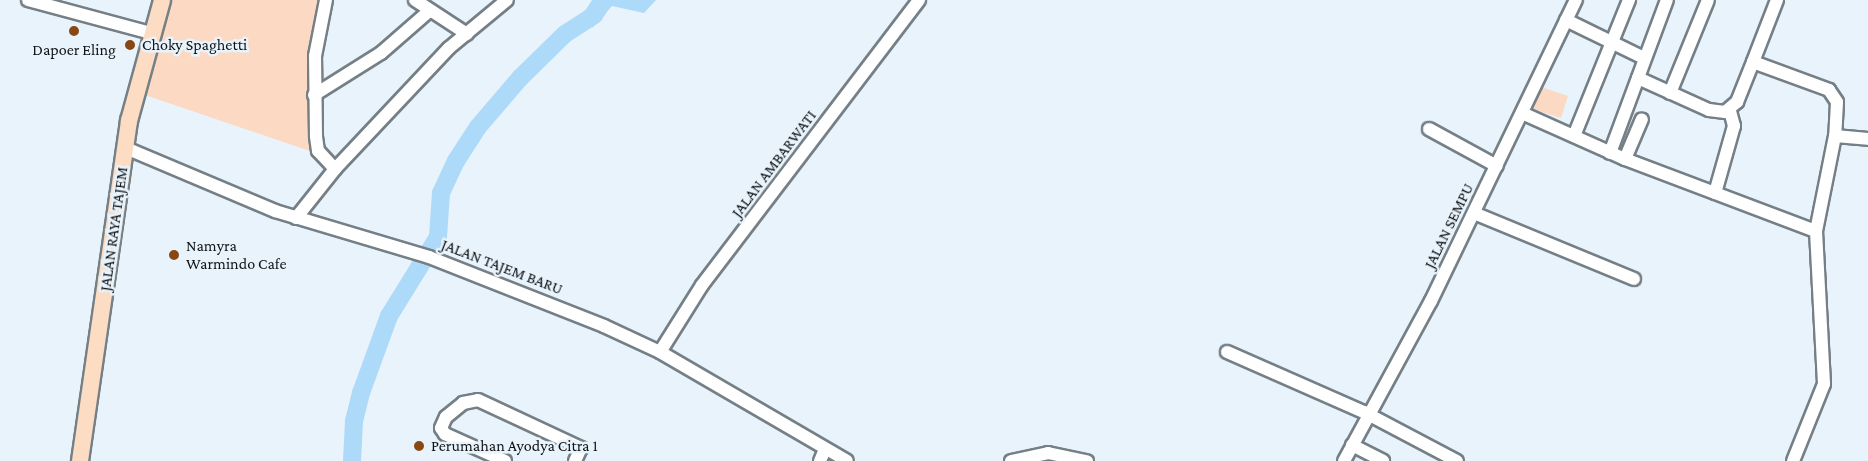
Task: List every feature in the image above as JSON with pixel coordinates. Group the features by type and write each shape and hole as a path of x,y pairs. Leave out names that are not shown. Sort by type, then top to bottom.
{"main road":[{"name":"JALAN RAYA TAJEM","path":"80,461 126,147 151,33 162,0"}],"street":[{"path":"28,0 151,33"},
{"path":"326,0 315,56 314,95 318,151 335,169"},
{"path":"415,0 428,12 467,34"},
{"path":"296,218 335,169 467,34 507,0"},
{"name":"JALAN AMBARWATI","path":"660,352 706,280 919,0"},
{"name":"JALAN SEMPU","path":"1344,461 1474,213 1576,0"},
{"path":"1575,136 1629,0"},
{"path":"1610,153 1667,0"},
{"path":"1670,93 1708,0"},
{"path":"1715,193 1734,126 1730,111 1753,62 1777,0"},
{"path":"314,95 381,53 428,12"},
{"path":"1566,20 1644,58"},
{"path":"1753,62 1832,93 1837,102 1835,136 1816,231 1824,384 1793,461"},
{"path":"1638,78 1709,110 1730,111"},
{"path":"1522,113 1610,153 1816,231"},
{"path":"1625,159 1641,119"},
{"path":"1429,129 1497,165"},
{"path":"1835,136 1868,140"},
{"name":"JALAN TAJEM BARU","path":"126,147 296,218 344,234 423,255 522,292 660,352 847,461"},
{"path":"1474,213 1634,279"},
{"path":"1227,352 1369,414 1457,461"},
{"path":"505,461 444,434 441,428 446,417 463,404 478,400 581,448 575,461"},
{"path":"1352,445 1383,461"},
{"path":"820,461 825,449"},
{"path":"1011,461 1030,459 1048,453 1088,461"}],"shaded area":[{"path":"166,0 326,0 313,43 313,152 142,94"},
{"path":"1538,86 1568,96 1561,118 1527,107"}],"water":[{"path":"592,0 656,0 644,13 612,6 592,28 583,14"}],"waterway":[{"path":"352,461 354,421 361,393 389,316 438,237 441,193 456,161 478,127 520,78 565,34 594,15 604,0"}],"place":[{"name":"Dapoer Eling","path":"74,31"},
{"name":"Choky Spaghetti","path":"130,45"},
{"name":"Namyra Warmindo Cafe","path":"174,255"},
{"name":"Perumahan Ayodya Citra 1","path":"419,446"}]}
